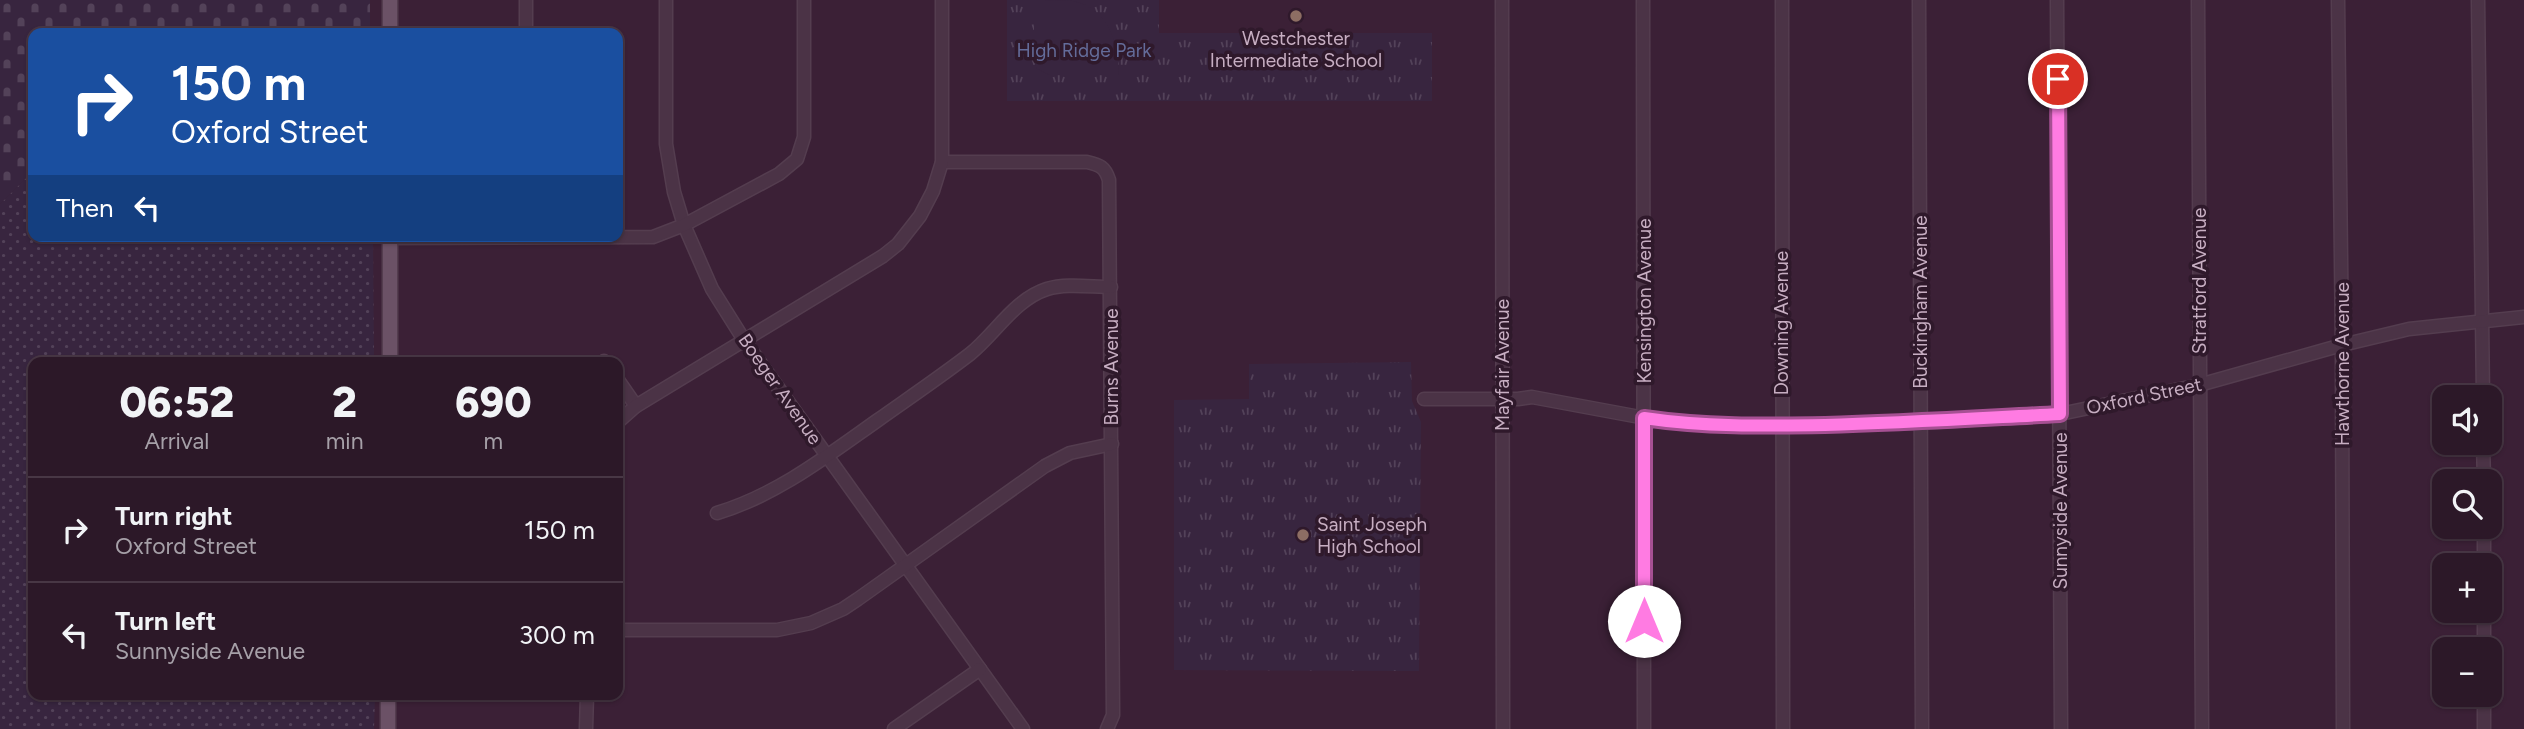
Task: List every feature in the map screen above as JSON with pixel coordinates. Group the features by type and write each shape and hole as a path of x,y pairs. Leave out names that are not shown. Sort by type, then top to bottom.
{"main road":[{"path":"390,0 390,28"},
{"path":"390,242 390,357"},
{"path":"388,700 388,729"}],"street":[{"path":"526,0 526,28"},
{"name":"Boeger Avenue","path":"666,0 666,144 674,191 684,225 712,289 744,340 1023,729"},
{"path":"623,237 653,237 684,225 779,174 797,159 804,137 804,0"},
{"path":"623,418 636,406 883,256 898,244 926,206 942,162 942,0"},
{"name":"Mayfair Avenue","path":"1503,0 1503,729"},
{"name":"Kensington Avenue","path":"1643,0 1644,729"},
{"name":"Downing Avenue","path":"1782,0 1783,729"},
{"name":"Buckingham Avenue","path":"1919,0 1922,729"},
{"name":"Sunnyside Avenue","path":"2057,0 2061,729"},
{"name":"Stratford Avenue","path":"2198,0 2202,729"},
{"name":"Hawthorne Avenue","path":"2338,0 2343,729"},
{"path":"2478,0 2483,385"},
{"name":"Burns Avenue","path":"942,162 1087,162 1100,165 1109,180 1113,715 1107,729"},
{"path":"717,513 771,492 828,456 970,354 1033,295 1054,287 1111,287"},
{"name":"Oxford Street","path":"1424,399 1532,397 1644,418 1781,426 1921,423 2060,414 2199,385 2409,329 2524,317"},
{"path":"623,387 636,406"},
{"path":"623,630 756,631 793,628 811,623 843,609 1045,466 1070,453 1112,444"},
{"path":"894,729 979,669"},
{"path":"586,729 587,700"},
{"path":"2484,707 2484,729"}],"green space":[{"path":"0,0 370,0 370,28 28,28 28,176 0,204"},
{"name":"High Ridge Park","path":"1007,0 1159,0 1159,33 1432,33 1432,101 1007,101"},
{"path":"1034,0 1073,1 1095,11 1103,19 1113,39 1119,75 1050,75 1037,69 1034,61"},
{"path":"28,176 28,242 373,242 374,357 28,357 28,700 375,700 374,729 0,729 0,204"},
{"path":"1411,362 1412,401 1421,422 1419,671 1174,670 1174,400 1249,399 1249,364"}],"place":[{"name":"Westchester Intermediate School","path":"1296,16"},
{"name":"Saint Joseph High School","path":"1303,535"}],"route":[{"path":"1644,621 1644,418 1743,426 1781,426 1921,423 2060,414 2058,79"}]}
